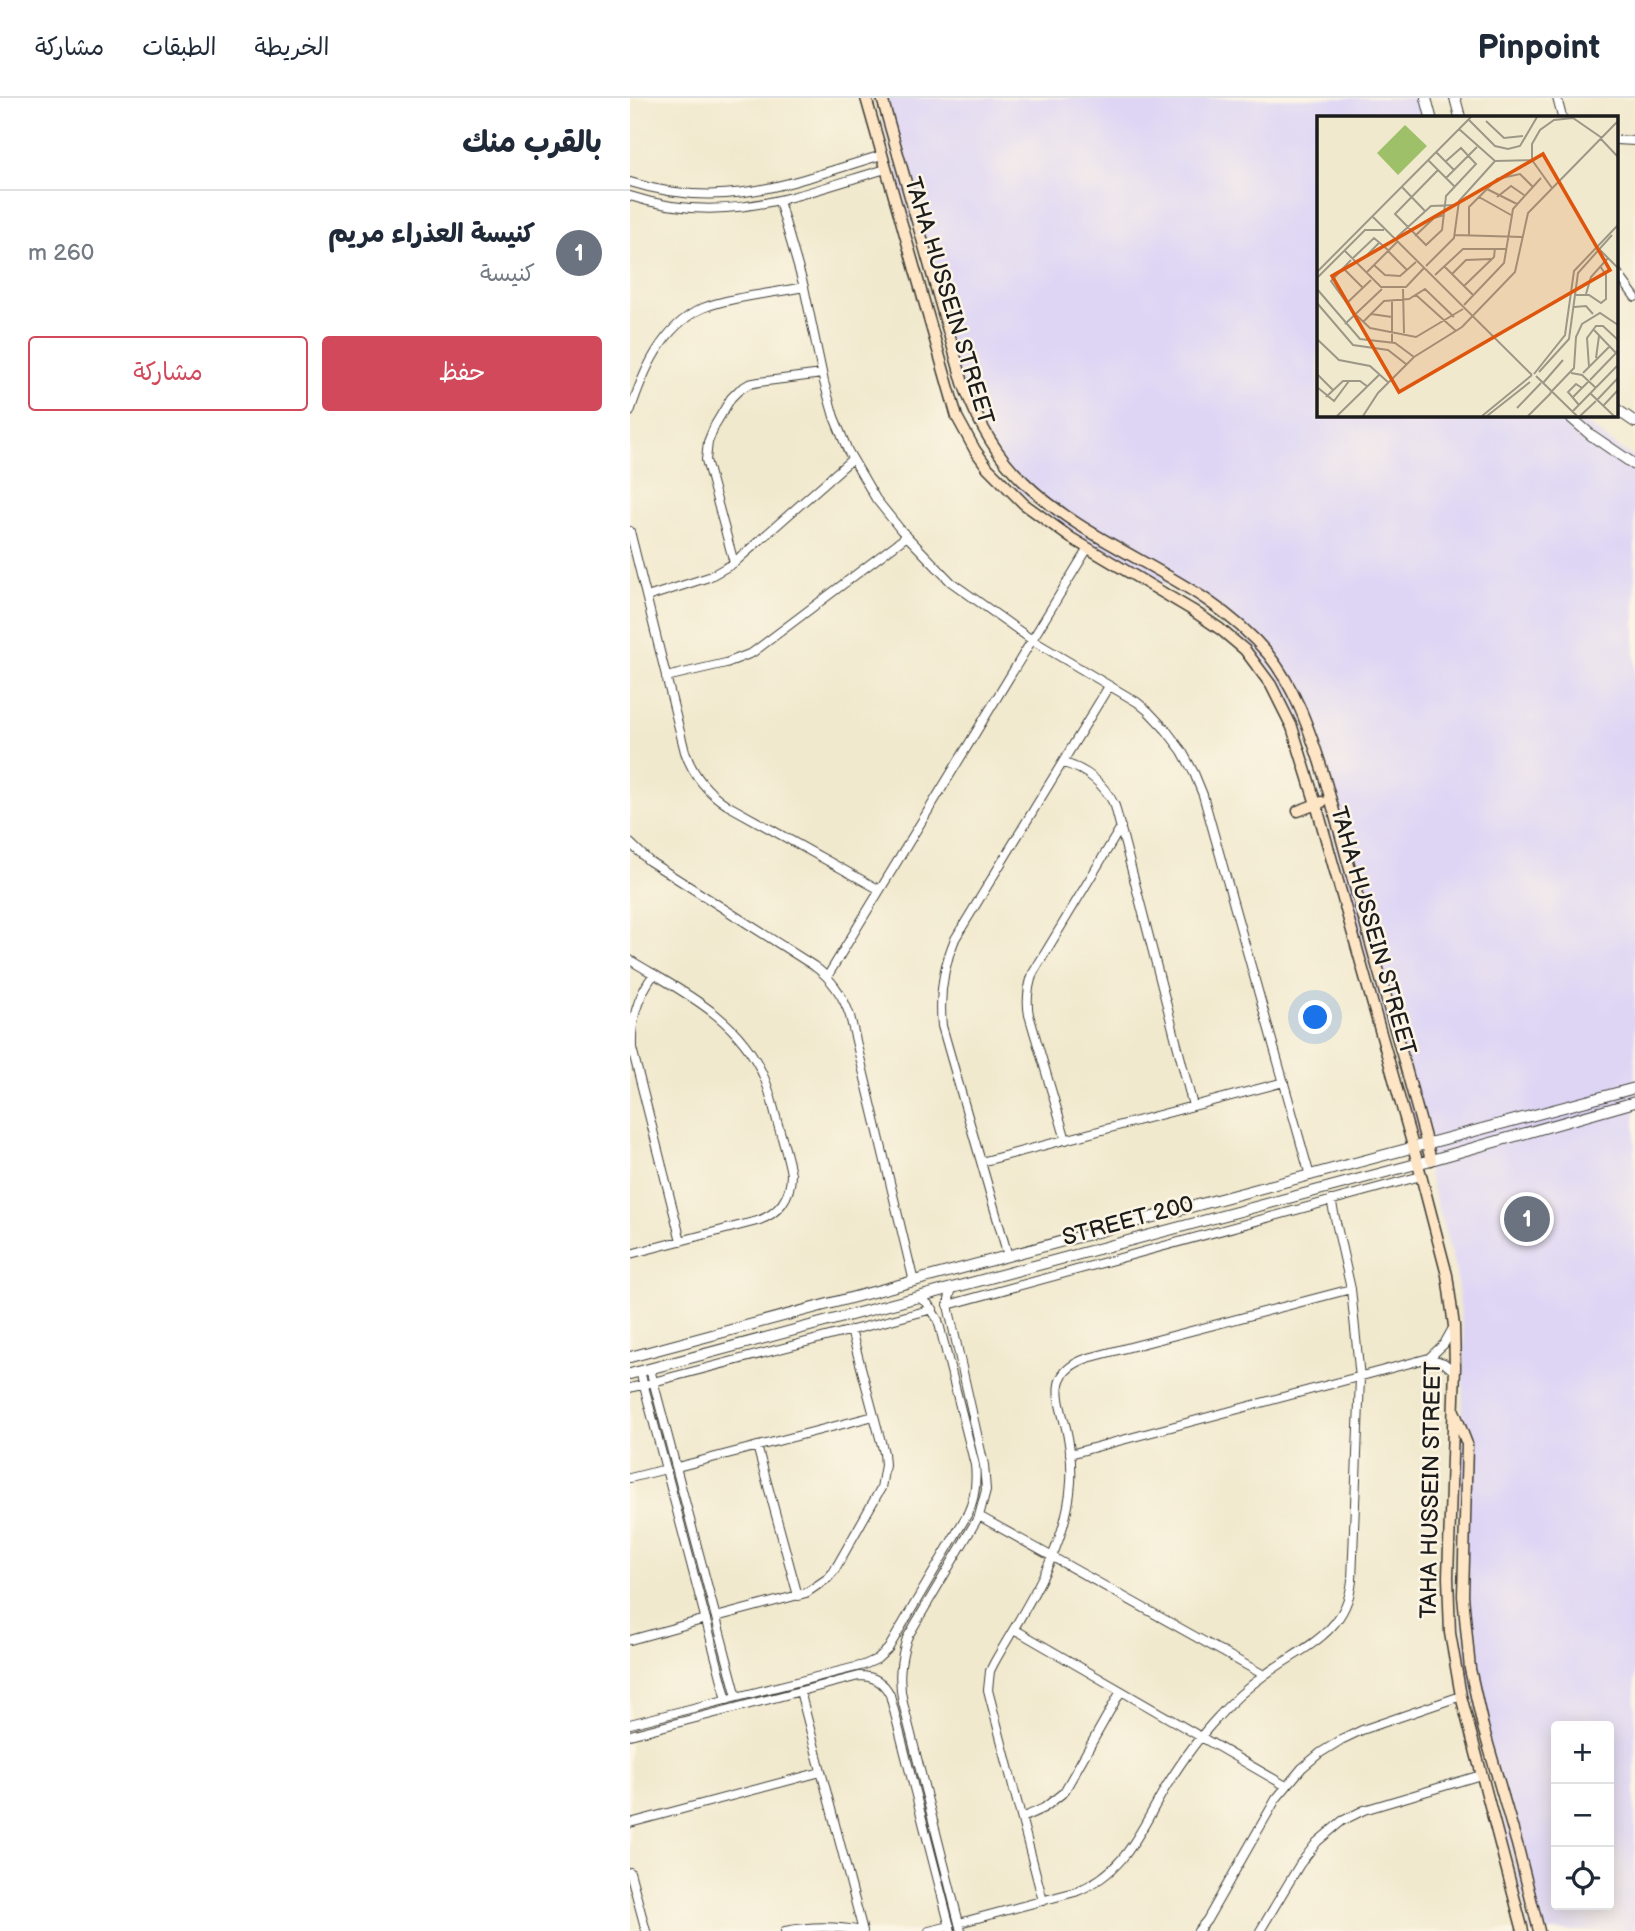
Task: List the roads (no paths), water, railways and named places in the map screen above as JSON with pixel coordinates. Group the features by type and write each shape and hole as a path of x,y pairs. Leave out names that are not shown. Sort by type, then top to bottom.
{"main road":[{"name":"TAHA HUSSEIN STREET","path":"866,98 954,407 965,433 988,468 1007,489 1047,522 1220,629 1255,661 1286,712 1418,1164 1449,1287 1454,1326 1455,1372 1448,1595 1451,1642 1461,1696 1523,1931"},
{"name":"TAHA HUSSEIN STREET","path":"883,98 963,383 975,416 1006,462 1022,481 1048,503 1193,590 1224,612 1243,628 1277,666 1292,689 1311,735 1331,799 1431,1160"},
{"path":"884,163 900,161"},
{"path":"1298,811 1331,799"},
{"name":"TAHA HUSSEIN STREET","path":"1454,1410 1467,1444 1463,1596 1470,1669 1483,1727 1539,1931"}],"street":[{"path":"1426,98 1431,116"},
{"path":"1455,98 1460,116"},
{"path":"1557,98 1562,116"},
{"path":"630,182 681,193 741,194 884,163"},
{"path":"630,196 658,204 700,209 743,208 779,201 884,163"},
{"path":"779,201 804,287 834,417 852,459 876,499 951,582 1032,640 1137,702 1175,740 1194,773 1203,795 1310,1176"},
{"path":"1618,274 1635,297"},
{"path":"630,412 658,349 673,329 687,317 721,302 804,287"},
{"path":"734,562 706,460 708,442 715,425 731,398 749,384 822,374"},
{"path":"1618,410 1635,422"},
{"path":"1569,416 1591,435 1635,465"},
{"path":"647,597 709,577 734,562 852,459"},
{"path":"630,531 688,760 697,777 710,793 727,805 880,890"},
{"path":"666,677 735,661 752,653 907,536"},
{"path":"827,976 1088,548"},
{"path":"1009,1256 942,1026 940,1001 943,977 955,939 1109,686"},
{"path":"1063,763 1084,771 1102,785 1115,806 1193,1106"},
{"path":"1066,1140 1029,1015 1029,987 1034,973 1121,827"},
{"path":"631,849 814,966 827,976 843,998 850,1016 914,1282"},
{"path":"630,960 718,1015 751,1051 767,1085 791,1174 786,1199 768,1216 630,1254"},
{"path":"654,974 643,990 636,1008 632,1048 681,1241"},
{"path":"981,1162 1284,1082"},
{"name":"STREET 200","path":"630,1357 1635,1088"},
{"name":"STREET 200","path":"640,1371 1418,1164 1635,1102"},
{"path":"948,1305 1421,1176"},
{"path":"929,1931 955,1928 1087,1887 1109,1874 1126,1855 1182,1760 1200,1736 1238,1696 1330,1630 1344,1611 1352,1580 1360,1378 1351,1289 1331,1200"},
{"path":"952,1288 948,1305 986,1478 984,1503 907,1639 899,1670 903,1703 955,1928"},
{"path":"1043,1900 988,1690 990,1671 1052,1557 1066,1518 1071,1476 1070,1454 1058,1395 1063,1375 1079,1362 1351,1289"},
{"path":"630,1724 863,1665 883,1655 892,1643 967,1515 976,1486 975,1465 939,1320 933,1309 918,1297"},
{"path":"630,1388 933,1309"},
{"path":"1070,1454 1429,1358 1444,1344 1454,1326"},
{"path":"716,1617 798,1596 822,1584 834,1571 881,1488 886,1465 884,1453 851,1330"},
{"path":"1429,1358 1444,1363 1455,1372"},
{"path":"640,1371 654,1382 737,1697"},
{"path":"640,1371 727,1700"},
{"path":"677,1467 874,1416"},
{"path":"757,1446 798,1596"},
{"path":"630,1478 666,1469"},
{"path":"979,1516 1264,1675"},
{"path":"630,1640 706,1619"},
{"path":"1014,1629 1286,1786"},
{"path":"630,1735 859,1676 875,1678 887,1688 955,1928"},
{"path":"785,1931 840,1927 862,1931 800,1691"},
{"path":"1022,1818 1044,1808 1064,1792 1121,1691"},
{"path":"1198,1931 1207,1920 1276,1799 1302,1768 1340,1740 1362,1730 1461,1696"},
{"path":"630,1823 821,1772"},
{"path":"1260,1931 1300,1864 1317,1842 1342,1821 1364,1810 1481,1775"},
{"path":"630,1872 646,1931"}],"place":[{"name":"كنيسة العذراء مريم","path":"1527,1219"}]}
